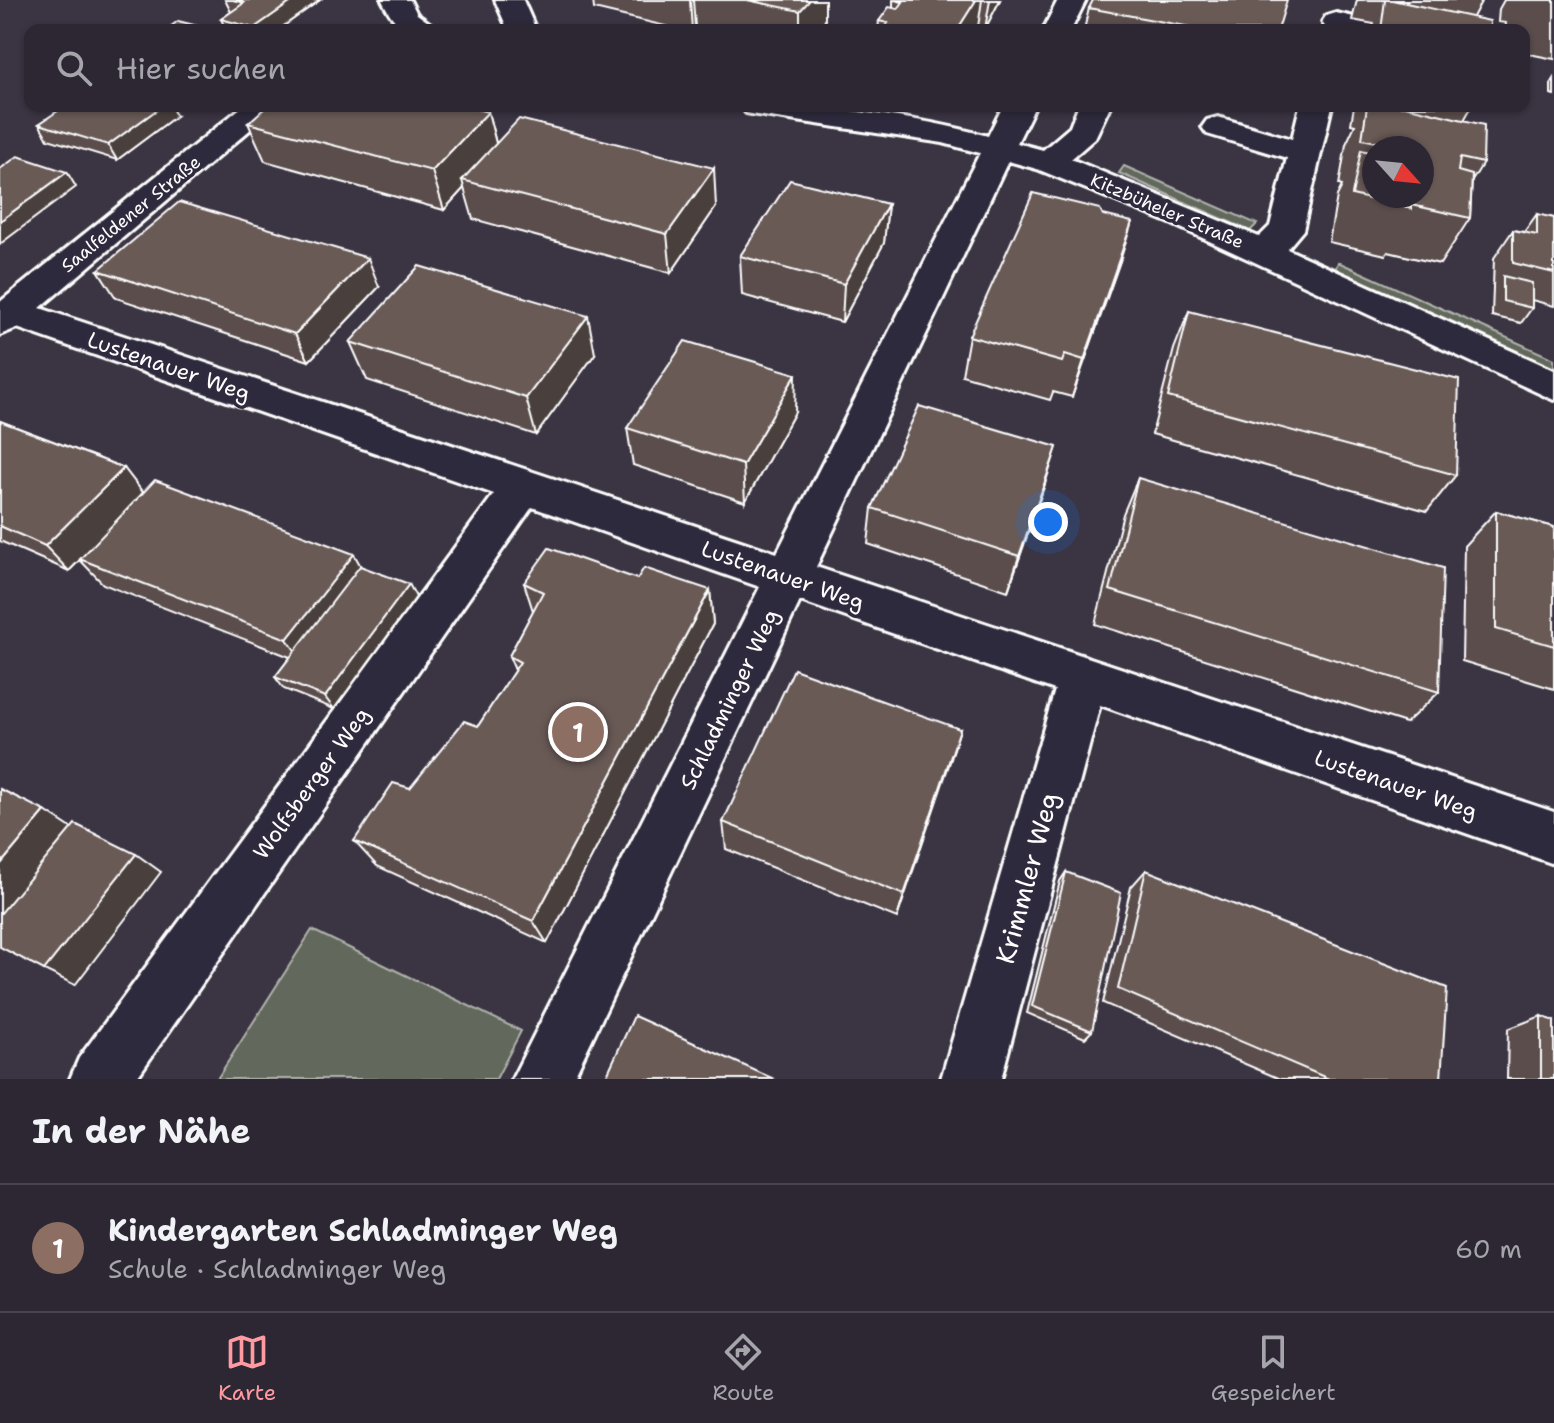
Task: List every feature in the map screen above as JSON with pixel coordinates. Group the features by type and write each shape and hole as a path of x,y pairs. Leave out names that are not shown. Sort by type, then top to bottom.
{"street":[{"path":"509,0 519,24"},
{"path":"1060,24 1072,0"},
{"path":"390,24 409,16"},
{"path":"1337,17 1358,24"},
{"name":"Saalfeldener Straße","path":"6,317 255,112"},
{"name":"Kitzbüheler Straße","path":"800,112 880,123 1000,146 1049,162 1182,215 1554,386"},
{"name":"Schladminger Weg","path":"542,1079 1016,112"},
{"path":"1049,162 1084,131 1092,112"},
{"path":"1264,252 1286,230 1314,112"},
{"path":"1218,127 1304,153"},
{"name":"Lustenauer Weg","path":"6,317 523,487 616,533 789,577 1554,838"},
{"name":"Wolfsberger Weg","path":"100,1079 523,487"},
{"name":"Krimmler Weg","path":"971,1079 1083,678"}],"green space":[{"path":"1124,166 1257,224 1250,231 1119,173"},
{"path":"1338,262 1554,359 1554,370 1335,270"},
{"path":"312,930 521,1031 496,1079 217,1079"}],"building":[{"path":"233,0 294,0 260,24 239,24 221,19 244,3"},
{"path":"747,0 810,0 800,11"},
{"path":"894,0 976,0 961,24 887,24 879,21 889,7 898,9 903,2"},
{"path":"1093,0 1287,0 1280,24 1175,24 1089,8"},
{"path":"1385,0 1490,21 1490,24 1382,24"},
{"path":"56,112 154,112 108,145 39,124"},
{"path":"260,112 488,112 432,171 248,123"},
{"path":"1366,112 1430,112 1484,125 1483,163 1460,158 1458,171 1472,175 1470,218 1425,208 1434,208 1434,136 1362,136"},
{"path":"519,119 714,168 667,234 462,180"},
{"path":"1362,150 1362,197 1352,195"},
{"path":"18,156 67,172 0,221 0,169"},
{"path":"790,180 888,204 844,284 740,256"},
{"path":"1033,193 1100,209 1103,215 1132,222 1084,360 1065,354 1062,362 969,336"},
{"path":"179,202 368,258 295,334 98,270"},
{"path":"1537,214 1554,218 1554,273 1513,263 1513,230 1537,235"},
{"path":"419,266 588,316 526,398 350,342"},
{"path":"1503,276 1532,283 1532,308 1503,301"},
{"path":"1189,311 1459,380 1456,475 1168,397"},
{"path":"685,341 796,374 743,465 627,428"},
{"path":"919,406 1057,447 1019,556 872,508"},
{"path":"0,421 124,468 45,546 0,526"},
{"path":"1138,478 1443,568 1439,692 1110,590"},
{"path":"155,480 354,554 287,639 80,559"},
{"path":"1496,511 1554,527 1554,646 1496,629"},
{"path":"549,548 637,579 644,568 710,590 533,921 354,841 393,783 410,788 464,721 478,726 520,662 509,656 543,592 524,583"},
{"path":"360,566 409,584 325,697 275,677"},
{"path":"794,669 960,729 904,895 723,822"},
{"path":"0,789 45,811 0,865"},
{"path":"75,824 136,854 44,970 0,947 0,914"},
{"path":"1146,870 1447,988 1441,1079 1329,1079 1118,989"},
{"path":"1066,872 1121,893 1092,1031 1032,1006"},
{"path":"634,1016 774,1079 605,1079"},
{"path":"1541,1016 1554,1021 1554,1079 1541,1079"}],"place":[{"name":"Kindergarten Schladminger Weg","path":"578,732"}]}
